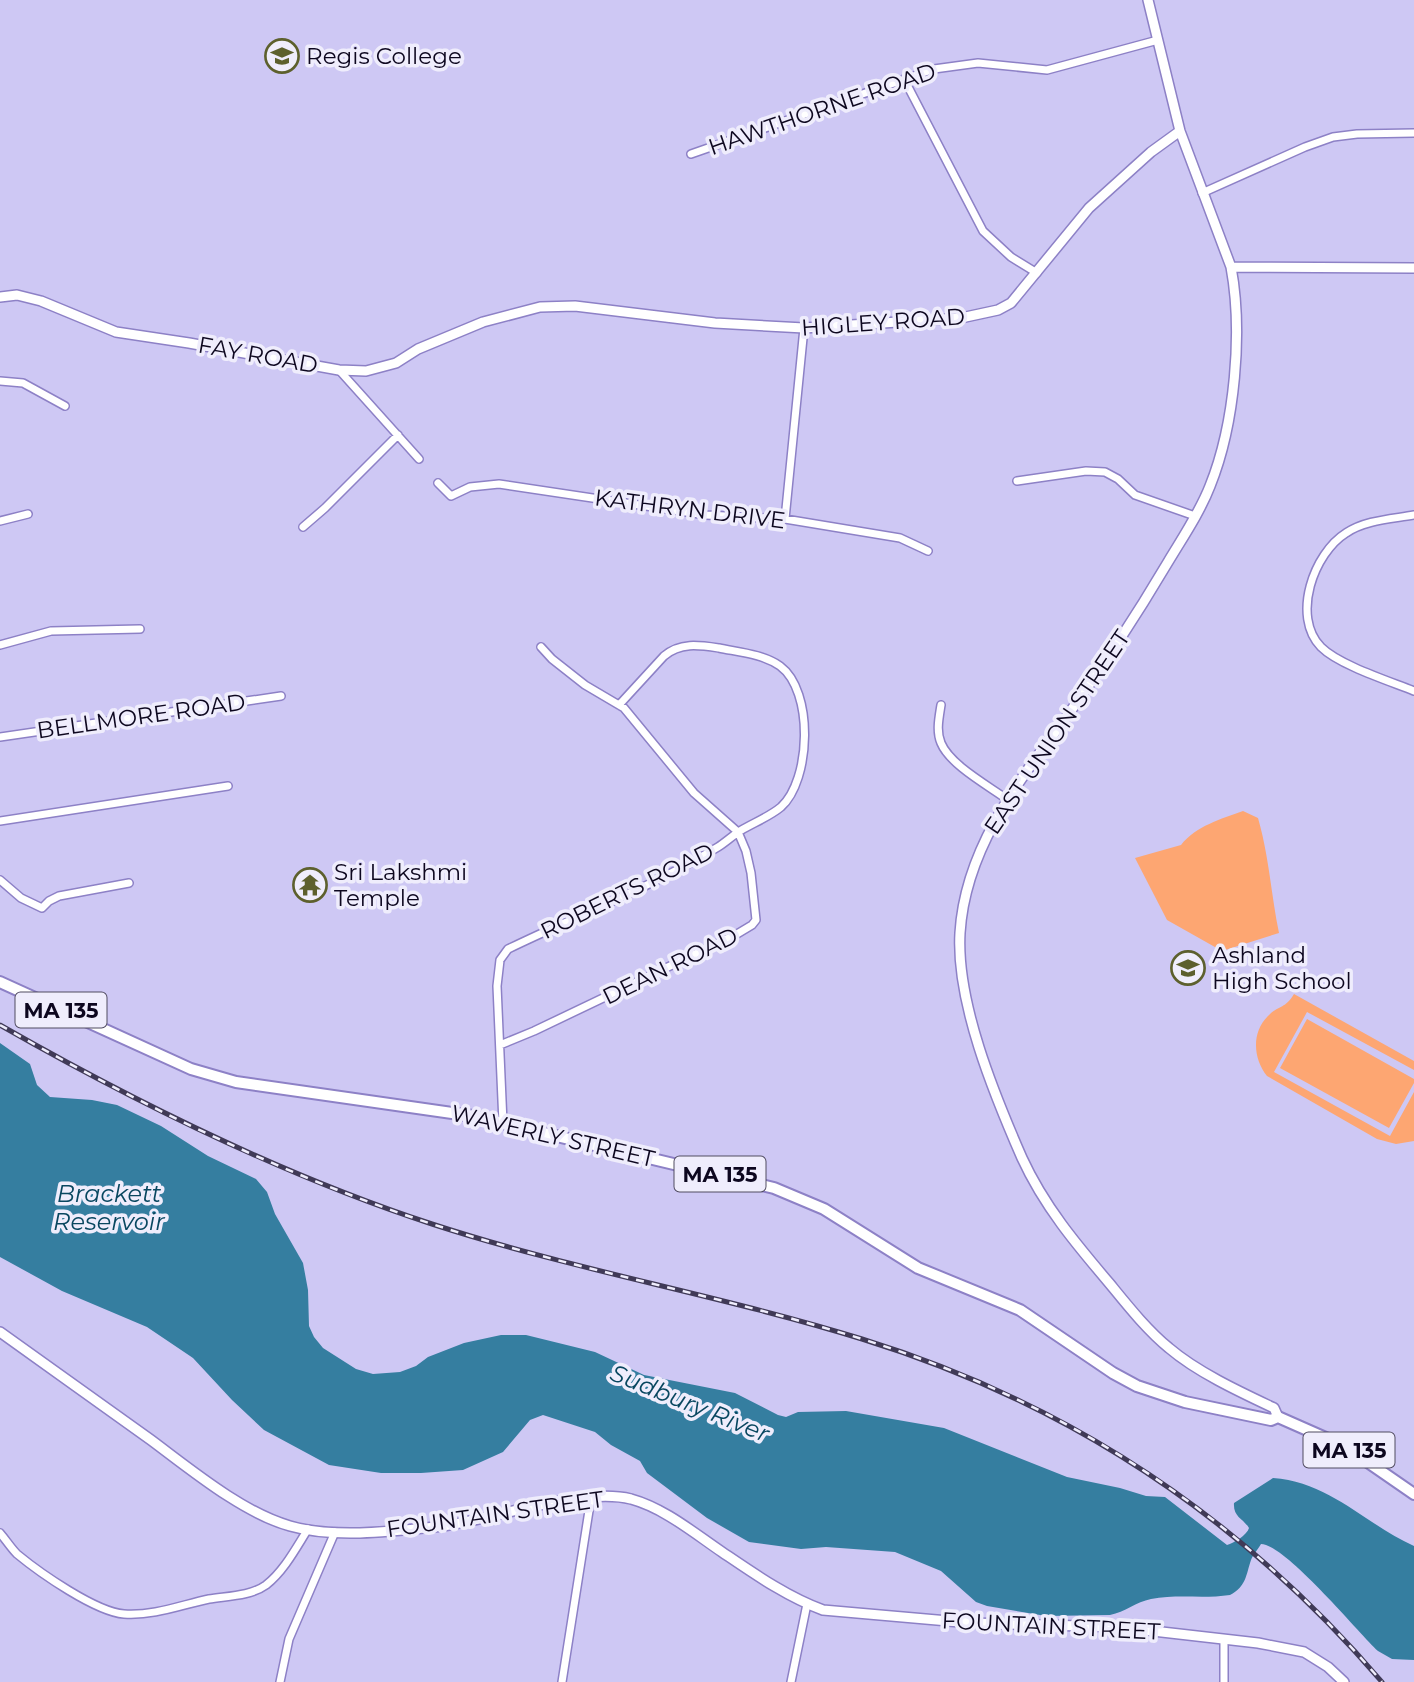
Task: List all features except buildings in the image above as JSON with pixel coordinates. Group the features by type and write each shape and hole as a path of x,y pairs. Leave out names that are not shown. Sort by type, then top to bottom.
{"main road":[{"name":"WAVERLY STREET","path":"0,982 155,1053 213,1076 236,1082 444,1111 503,1123 722,1175 798,1197 824,1209 912,1265 1027,1314 1113,1373 1137,1386 1168,1398 1202,1406 1271,1420 1278,1417"},
{"name":"MA 135","path":"1278,1417 1346,1447 1414,1494"}],"street":[{"name":"EAST UNION STREET","path":"1148,0 1181,131 1231,267 1237,327 1229,414 1211,485 1195,516 1105,664 1041,751 983,843 969,880 960,930 960,963 967,1006 975,1031 1021,1156 1040,1195 1064,1229 1135,1314 1168,1347 1191,1364 1274,1408 1278,1417"},
{"name":"HAWTHORNE ROAD","path":"691,154 934,69 978,63 1047,70 1158,40"},
{"path":"904,79 983,232 1011,257 1037,273"},
{"name":"HIGLEY ROAD","path":"511,314 540,307 575,306 715,323 804,328 983,314 998,310 1011,303 1089,208 1151,152 1181,131"},
{"path":"1202,193 1305,147 1334,137 1357,134 1414,134"},
{"path":"1231,267 1414,268"},
{"name":"FAY ROAD","path":"0,297 16,295 41,301 116,332 189,342 339,370 366,371 387,366 446,336 511,314"},
{"path":"785,519 804,328"},
{"path":"339,370 419,459"},
{"path":"0,381 23,383 65,406"},
{"path":"303,527 326,508 398,435"},
{"path":"1017,481 1086,471 1105,472 1118,479 1135,495 1195,516"},
{"name":"KATHRYN DRIVE","path":"438,483 451,496 470,487 499,484 706,515 785,519 900,538 928,551"},
{"path":"0,521 28,514"},
{"path":"1414,515 1364,525 1342,535 1325,555 1309,589 1308,602 1311,632 1320,646 1343,661 1414,691"},
{"path":"0,645 51,631 140,629"},
{"name":"ROBERTS ROAD","path":"503,1123 498,970 500,960 508,950 668,874 720,846 781,807 794,791 800,769 805,726 801,702 793,681 782,667 768,659 702,646 681,646 664,656 619,705"},
{"path":"541,647 585,685 619,705 638,723 694,793 738,832"},
{"name":"BELLMORE ROAD","path":"0,737 282,696"},
{"path":"941,705 939,734 945,751 954,761 1008,800"},
{"path":"0,821 228,786"},
{"name":"DEAN ROAD","path":"500,1045 629,986 752,925 756,920 755,898 746,851 738,832"},
{"path":"0,880 21,898 42,908 59,896 130,883"},
{"name":"FOUNTAIN STREET","path":"0,1332 238,1501 275,1521 308,1530 335,1532 443,1526 591,1497 629,1499 659,1511 807,1604 841,1612 914,1619 1118,1627 1224,1639 1304,1652 1328,1667 1344,1682"},
{"path":"562,1682 591,1497"},
{"path":"0,1533 16,1553 52,1579 113,1613 126,1614 153,1613 248,1593 264,1587 285,1564 308,1530"},
{"path":"280,1682 289,1639 335,1532"},
{"path":"791,1682 807,1604"},
{"path":"1224,1639 1224,1682"}],"shaded area":[{"path":"1243,811 1258,818 1279,933 1222,951 1167,920 1135,858 1181,845 1201,828"},
{"path":"1294,994 1414,1061 1414,1070 1307,1012 1274,1072 1390,1136 1414,1092 1414,1141 1396,1144 1377,1139 1267,1076 1257,1053 1259,1029 1269,1015 1288,1002"},
{"path":"1307,1019 1414,1079 1389,1128 1280,1068"}],"water":[{"name":"Brackett Reservoir","path":"0,1043 30,1064 37,1085 50,1097 117,1105 161,1126 208,1156 256,1179 267,1192 275,1214 303,1263 308,1290 309,1326 314,1337 323,1348 356,1369 373,1374 400,1372 416,1366 428,1357 464,1343 501,1335 526,1335 595,1352 644,1375 735,1393 786,1417 798,1412 846,1411 944,1428 1067,1477 1146,1496 1165,1497 1227,1545 1240,1538 1249,1528 1237,1514 1234,1503 1273,1478 1293,1481 1330,1495 1414,1546 1414,1660 1392,1659 1378,1651 1303,1573 1272,1548 1261,1544 1252,1558 1242,1584 1230,1595 1151,1599 1110,1615 1046,1616 976,1602 941,1571 895,1552 826,1547 801,1549 749,1542 707,1518 647,1473 640,1461 611,1445 595,1432 543,1415 530,1420 503,1452 463,1470 381,1473 329,1465 264,1430 193,1358 147,1327 62,1291 0,1257"}],"railway":[{"path":"0,1025 104,1082 211,1135 376,1205 539,1255 809,1323 938,1365 1011,1396 1080,1432 1147,1473 1210,1518 1270,1568 1328,1623 1382,1682"}],"place":[{"name":"Regis College","path":"282,56"},
{"name":"Sri Lakshmi Temple","path":"310,885"},
{"name":"Ashland High School","path":"1188,968"}],"water label":[{"name":"Sudbury River","path":"690,1403"}]}
